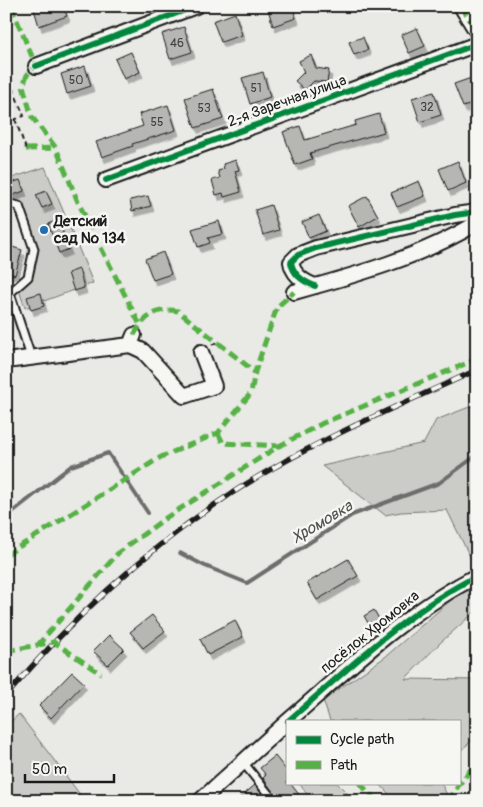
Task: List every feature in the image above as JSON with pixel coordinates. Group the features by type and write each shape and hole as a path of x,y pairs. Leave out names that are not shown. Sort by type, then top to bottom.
{"street":[{"path":"36,66 196,6"},
{"path":"461,6 477,32"},
{"name":"2-я Заречная улица","path":"106,180 477,44"},
{"path":"315,286 306,282 294,270 291,262 298,255 326,246 455,215 477,212"},
{"path":"294,292 361,273 450,240 477,223"},
{"path":"6,361 132,340 184,396 214,386 201,352"},
{"name":"посёлок Хромовка","path":"288,720 401,626 455,587 477,576"},
{"name":"посёлок Хромовка","path":"200,801 286,722"}],"lane":[{"path":"6,202 19,206 34,249 28,276 10,293 10,302 31,357"},
{"path":"242,761 274,801"}],"path":[{"path":"6,72 24,116 6,123"},
{"path":"15,120 26,149"}],"shaded area":[{"name":"Детский сад № 134","path":"45,167 93,283 25,308 19,290 34,269 36,260 35,240 24,206 6,199 6,180"},
{"path":"477,404 477,564 474,565 447,510 401,512 385,515 322,466 424,443 436,420"},
{"path":"466,587 477,604 477,610 440,643 405,679 477,680 477,736 460,751 460,720 330,720 323,700 385,657"},
{"path":"19,714 85,801 6,801 6,726"},
{"path":"300,784 338,784 355,801 312,801"},
{"path":"380,784 442,784 450,801 395,801"}],"building":[{"path":"33,6 63,6 67,16 39,26"},
{"path":"267,6 292,6 296,18 273,26"},
{"path":"235,13 242,35 221,42 213,21"},
{"path":"184,27 192,52 170,59 162,34"},
{"path":"417,28 425,46 409,53 401,35"},
{"path":"363,37 368,50 354,55 349,42"},
{"path":"131,52 140,72 124,79 115,59"},
{"path":"311,55 316,68 329,70 327,82 314,81 305,90 295,81 304,72 299,61"},
{"path":"85,66 91,86 67,94 61,74"},
{"path":"263,72 270,97 250,104 242,78"},
{"path":"474,77 477,85 477,102 463,107 454,84"},
{"path":"213,89 223,119 195,128 185,98"},
{"path":"434,92 441,115 420,122 412,98"},
{"path":"168,105 176,130 132,144 133,146 102,157 96,142 143,126 139,114"},
{"path":"379,114 384,132 310,153 312,159 295,165 283,132 300,126 305,140 356,125 355,121"},
{"path":"236,160 239,170 235,171 241,192 224,197 223,193 216,195 212,180 220,178 218,171 224,169 223,164"},
{"path":"458,161 466,183 448,191 439,169"},
{"path":"20,180 24,191 8,197 6,185"},
{"path":"419,181 425,196 397,207 391,193"},
{"path":"46,191 52,204 42,208 36,195"},
{"path":"148,196 151,206 132,211 130,200"},
{"path":"367,196 378,216 359,227 348,206"},
{"path":"271,205 279,230 263,235 255,210"},
{"path":"319,215 326,231 309,238 302,222"},
{"path":"58,220 69,249 59,253 48,224"},
{"path":"219,221 223,234 208,238 210,243 198,247 192,229"},
{"path":"6,245 22,250 15,275 6,272"},
{"path":"163,252 171,274 153,280 145,259"},
{"path":"79,269 84,288 74,291 68,273"},
{"path":"41,293 44,306 31,310 27,297"},
{"path":"348,559 358,576 317,600 307,583"},
{"path":"374,610 383,626 373,631 364,616"},
{"path":"152,615 165,631 143,648 130,632"},
{"path":"235,620 243,637 208,655 200,639"},
{"path":"109,635 124,649 108,665 93,651"},
{"path":"72,672 84,683 51,718 39,706"},
{"path":"275,756 286,770 286,784 291,784 304,801 279,801 263,778 266,775 260,768"},
{"path":"255,785 267,801 236,801"}],"waterway":[{"name":"Хромовка","path":"6,517 71,466 108,453 148,513"},
{"name":"Хромовка","path":"180,553 205,566 247,583 352,515 439,483 477,455"}],"railway":[{"path":"6,696 64,632 95,602 160,545 194,519 266,472 317,444 477,370"}],"marked path":[{"path":"11,6 36,66 27,75 23,86 32,117 56,148 78,202 140,325"},
{"path":"461,6 477,32"},
{"path":"26,149 56,148"},
{"path":"6,555 161,457 218,433 251,393 255,372 277,307 294,292"},
{"path":"134,335 142,323 152,314 163,310 178,311 255,372"},
{"path":"37,646 119,552 167,517 279,446 323,423 477,359"},
{"path":"218,433 223,443 279,446"},
{"path":"6,651 54,642 101,674"},
{"path":"460,784 477,761"},
{"path":"361,784 376,801"},
{"path":"447,801 460,784"}],"cycle path":[{"path":"36,66 196,6"},
{"path":"106,180 477,44"},
{"path":"315,286 303,280 294,271 291,262 298,255 316,248 455,215 477,212"},
{"path":"289,720 378,642 426,606 477,576"}],"place":[{"name":"Детский сад № 134","path":"44,230"}]}
